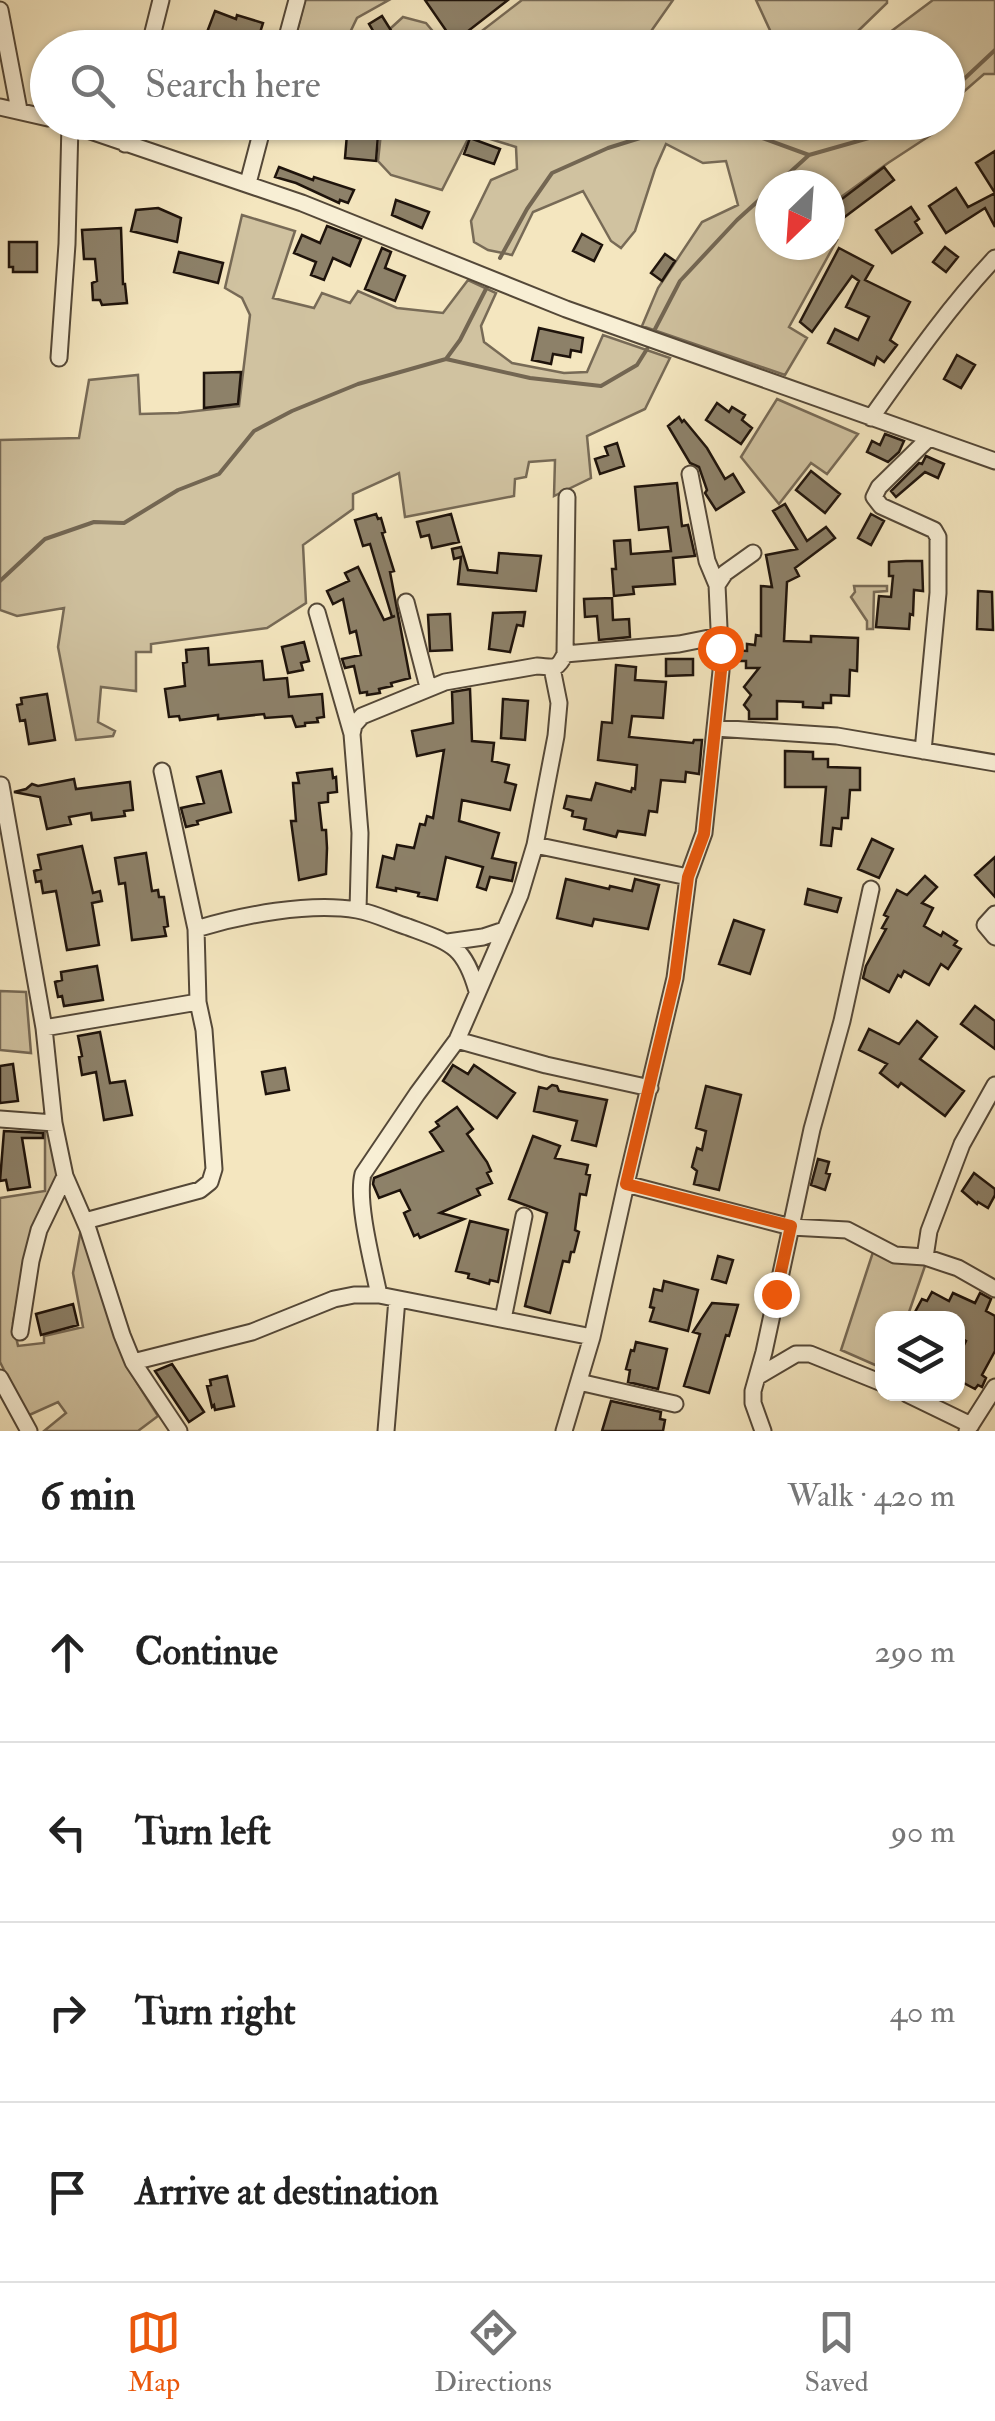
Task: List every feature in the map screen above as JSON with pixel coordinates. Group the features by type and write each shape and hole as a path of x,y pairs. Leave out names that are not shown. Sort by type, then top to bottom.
{"street":[{"path":"152,30 160,0"},
{"path":"289,30 297,0"},
{"path":"0,10 18,110"},
{"path":"0,107 30,113"},
{"path":"59,358 67,244 67,140"},
{"path":"115,140 302,203 566,310 995,461"},
{"path":"126,144 127,140"},
{"path":"248,184 259,140"},
{"path":"872,418 920,349 995,258"},
{"path":"924,751 938,593 938,537 934,530 882,506 874,497 879,487 929,438"},
{"path":"564,1431 592,1336 675,978 688,877 704,834 721,671 720,636 717,585 707,562 690,474"},
{"path":"352,734 362,716 445,682 561,664 565,654 567,497"},
{"path":"717,585 725,573 754,553"},
{"path":"406,602 428,688"},
{"path":"317,612 352,734 360,833 358,910"},
{"path":"565,654 679,644 720,636"},
{"path":"378,1295 365,1229 363,1174 457,1040 520,894 550,777 558,717 552,668"},
{"path":"715,728 837,736 995,763"},
{"path":"84,1221 200,1190 210,1182 214,1169 204,1030 198,1002 196,929 162,771"},
{"path":"0,785 44,1028 54,1123 65,1176 133,1362 179,1431"},
{"path":"535,845 688,877"},
{"path":"763,1431 753,1403 756,1376 870,889"},
{"path":"196,929 280,912 358,910 448,942 466,961 478,991"},
{"path":"995,914 985,925 995,937"},
{"path":"448,942 504,930"},
{"path":"44,1028 198,1002"},
{"path":"457,1040 650,1088"},
{"path":"925,1257 930,1230 962,1144 995,1085"},
{"path":"0,1118 54,1123"},
{"path":"20,1332 34,1246 44,1215 65,1176"},
{"path":"626,1184 791,1226 847,1230 895,1256 925,1257 958,1268 995,1289"},
{"path":"504,1319 524,1216"},
{"path":"133,1362 252,1332 334,1299 354,1295 398,1298 592,1336"},
{"path":"386,1431 398,1298"},
{"path":"756,1376 796,1354 810,1354 875,1380"},
{"path":"0,1378 30,1431"},
{"path":"579,1382 675,1404"},
{"path":"920,1401 969,1428 995,1387"}],"shaded area":[{"path":"305,0 389,0 357,18 351,30 297,30"},
{"path":"522,0 673,0 652,30 483,30"},
{"path":"756,0 887,0 859,30 770,30"},
{"path":"933,0 995,0 995,74 984,74 965,91 965,30 893,30"},
{"path":"403,17 426,23 432,30 389,30"},
{"path":"380,140 467,140 442,190 391,175 378,161"},
{"path":"494,140 923,140 845,194 845,170 755,170 755,260 826,260 789,327 807,338 785,375 642,326 658,288 702,222 738,205 726,161 703,163 666,144 635,231 621,248 611,241 583,191 533,212 512,255 488,250 474,242 471,221 491,180 517,169 516,147"},
{"path":"242,215 295,231 273,298 314,308 322,293 350,303 358,291 397,308 443,313 468,280 496,293 481,326 484,342 512,363 564,373 587,372 603,335 670,358 645,409 587,436 591,478 554,496 555,460 529,462 526,477 515,479 514,496 405,517 399,473 353,494 353,509 303,545 306,603 267,628 151,644 151,652 136,652 136,691 101,687 98,722 115,731 113,736 76,740 58,647 64,608 17,616 0,610 0,440 79,438 89,380 138,375 140,414 239,406 250,315 242,298 225,288"},
{"path":"777,399 858,434 827,474 811,463 779,504 741,457"},
{"path":"854,586 887,586 887,591 874,592 873,629 867,629 867,621 851,597"},
{"path":"0,991 26,992 31,1053 0,1050"},
{"path":"45,1128 52,1138 61,1177 27,1248 13,1323 18,1346 44,1343 44,1336 83,1327 73,1273 81,1229 127,1367 158,1416 138,1431 44,1431 66,1413 58,1402 27,1416 0,1362 0,1198 45,1191"},
{"path":"874,1249 926,1263 909,1311 875,1311 875,1365 841,1350"}],"building":[{"path":"425,0 508,0 469,30 446,30"},
{"path":"215,11 263,23 261,30 208,30"},
{"path":"382,16 391,30 372,30 369,24"},
{"path":"346,140 378,140 376,161 345,158"},
{"path":"469,140 500,149 494,164 464,154"},
{"path":"995,151 995,193 976,163"},
{"path":"279,167 354,190 348,203 339,203 275,177"},
{"path":"884,167 894,180 845,217 845,197"},
{"path":"956,188 968,207 995,193 995,227 985,208 946,233 929,206"},
{"path":"396,200 429,212 422,228 392,215"},
{"path":"911,207 922,233 892,253 876,230"},
{"path":"158,208 181,218 177,242 131,231 136,210"},
{"path":"327,226 361,239 350,266 333,258 324,280 311,275 316,262 294,253 302,235 320,243"},
{"path":"121,228 127,303 102,305 100,300 93,300 92,283 97,281 95,259 84,259 82,230"},
{"path":"582,234 602,245 594,261 573,251"},
{"path":"9,242 37,242 37,272 13,272 13,267 9,267"},
{"path":"945,247 958,257 946,272 933,262"},
{"path":"382,248 391,252 385,268 405,276 395,301 365,289"},
{"path":"845,251 873,266 865,280 910,302 890,340 897,345 884,362 877,357 874,365 828,343 835,329 858,340 869,317 846,307 859,281 852,276 812,332 800,322 833,260 845,260"},
{"path":"179,252 223,263 218,283 174,272"},
{"path":"665,254 675,261 662,281 651,273"},
{"path":"539,328 583,338 581,352 571,350 570,357 553,354 551,364 532,360"},
{"path":"957,355 975,365 961,388 944,379"},
{"path":"241,372 238,404 204,408 204,373"},
{"path":"717,403 729,412 732,407 745,415 742,420 752,428 741,444 706,420"},
{"path":"679,417 707,448 725,479 733,474 744,492 716,510 705,493 699,467 690,463 668,426"},
{"path":"885,434 904,441 888,462 867,452 872,441 880,445"},
{"path":"617,443 624,466 600,474 595,459 608,455 605,447"},
{"path":"926,456 944,464 938,478 925,472 896,497 891,491"},
{"path":"811,471 840,494 825,513 796,490"},
{"path":"677,483 682,526 688,525 695,556 673,558 675,584 633,587 634,594 614,596 614,541 630,540 631,554 671,551 668,527 639,530 635,487"},
{"path":"785,504 807,541 826,527 835,538 795,568 799,576 787,582 784,641 811,642 811,636 858,638 857,671 850,670 849,696 831,695 831,703 823,703 823,708 777,701 777,719 749,719 744,705 751,695 744,687 759,668 746,668 746,661 732,661 731,650 747,651 747,644 755,645 756,635 761,636 761,586 772,587 766,555 797,549 773,511"},
{"path":"376,514 381,518 394,571 390,572 410,678 367,695 360,693 354,666 345,668 342,659 361,655 356,631 350,633 343,599 333,604 327,591 349,581 345,573 358,567 384,620 395,616 392,617 370,544 363,546 355,520"},
{"path":"451,514 459,542 432,548 429,535 421,537 417,522"},
{"path":"871,514 884,521 871,545 858,538"},
{"path":"461,547 468,570 497,573 499,553 541,556 536,591 458,584 461,557 454,559 452,549"},
{"path":"922,561 923,591 914,590 909,629 876,627 879,596 891,597 893,576 889,576 889,562"},
{"path":"978,591 992,592 993,630 977,629"},
{"path":"612,598 613,620 629,619 630,637 599,640 597,616 585,617 584,599"},
{"path":"525,612 523,626 517,625 510,652 489,649 493,613"},
{"path":"450,614 452,650 430,651 428,615"},
{"path":"304,642 309,661 301,663 303,670 288,673 282,647"},
{"path":"208,648 209,665 262,661 264,680 287,678 289,697 322,694 324,717 296,727 292,716 265,718 264,714 218,719 218,715 180,720 179,716 169,717 165,689 185,686 186,650"},
{"path":"666,659 693,659 693,675 666,676"},
{"path":"616,665 636,667 635,680 666,682 663,718 632,716 629,737 693,743 702,740 699,774 686,772 685,782 661,780 657,812 649,811 645,835 618,831 616,837 584,829 586,819 572,816 573,811 564,808 567,796 591,800 596,783 631,792 635,789 637,765 598,760 602,722 612,723"},
{"path":"470,689 472,741 494,743 492,761 509,765 505,782 516,785 510,810 462,800 459,821 499,833 492,858 516,863 512,881 490,877 486,890 477,887 483,867 446,857 437,900 396,888 377,887 383,856 394,859 397,845 414,848 420,824 425,825 427,816 433,818 444,750 417,756 412,731 453,723 452,692"},
{"path":"47,694 55,740 29,744 25,720 20,721 17,705 22,704 21,698"},
{"path":"503,699 528,701 525,740 501,738"},
{"path":"785,751 813,752 813,759 828,759 828,767 860,768 860,790 850,790 848,818 842,818 841,829 833,828 831,846 821,845 826,787 785,787"},
{"path":"332,769 337,792 328,793 328,802 319,803 322,830 326,830 326,874 299,880 291,821 296,821 293,783 299,783 297,773"},
{"path":"221,771 231,812 186,827 181,808 204,803 197,777"},
{"path":"74,779 76,789 130,782 133,810 124,811 125,816 92,820 91,813 69,817 71,824 47,829 40,797 14,792 32,784"},
{"path":"872,839 893,849 879,878 858,869"},
{"path":"82,846 93,893 100,891 102,901 92,903 99,945 67,950 56,891 43,893 34,871 41,869 38,855"},
{"path":"146,853 152,891 158,890 159,897 164,897 168,926 164,927 166,936 132,940 125,883 119,884 115,858"},
{"path":"995,857 995,897 975,875"},
{"path":"925,876 937,887 922,903 933,908 924,926 941,936 943,932 957,941 954,945 961,949 948,969 941,964 929,985 904,971 889,992 863,978 866,966 886,929 882,928 888,917 884,915 897,890 907,895"},
{"path":"566,879 632,891 635,879 659,885 648,929 594,919 592,926 557,918"},
{"path":"808,889 841,898 837,912 805,904"},
{"path":"734,920 764,930 750,974 719,964"},
{"path":"97,966 103,1000 64,1006 55,982 62,980 61,972"},
{"path":"975,1006 995,1021 995,1049 961,1024"},
{"path":"917,1021 937,1037 920,1059 964,1091 945,1116 901,1083 898,1087 880,1073 887,1064 859,1050 869,1029 899,1044"},
{"path":"100,1032 110,1083 125,1081 132,1115 104,1120 96,1072 82,1075 78,1036"},
{"path":"13,1064 18,1101 0,1103 0,1066"},
{"path":"453,1065 468,1074 474,1065 515,1093 497,1118 443,1081"},
{"path":"285,1068 289,1090 266,1094 262,1072"},
{"path":"552,1085 559,1091 607,1100 596,1146 572,1140 577,1121 534,1111 539,1087 547,1089"},
{"path":"706,1086 741,1095 719,1190 694,1184 697,1171 692,1167 697,1148 702,1150 706,1131 696,1128"},
{"path":"457,1107 473,1129 467,1134 487,1162 492,1183 477,1189 480,1195 440,1213 464,1219 420,1238 418,1234 414,1236 404,1213 410,1210 400,1190 379,1198 374,1178 443,1151 430,1132 439,1126 436,1122"},
{"path":"4,1131 43,1133 43,1138 22,1138 30,1187 8,1190 6,1180 0,1181"},
{"path":"533,1136 560,1146 555,1158 588,1165 586,1174 590,1175 586,1195 580,1194 574,1252 569,1262 563,1261 550,1313 525,1306 547,1213 509,1199"},
{"path":"818,1159 829,1162 825,1190 811,1185"},
{"path":"974,1173 995,1189 988,1208 962,1191"},
{"path":"470,1221 508,1230 498,1282 490,1280 489,1284 456,1271"},
{"path":"718,1256 733,1260 726,1283 712,1279"},
{"path":"664,1281 698,1290 688,1331 650,1321 654,1289 662,1291"},
{"path":"932,1292 949,1301 953,1293 975,1303 980,1293 991,1299 986,1311 995,1316 995,1351 982,1375 986,1378 982,1387 978,1385 975,1389 965,1384 965,1311 916,1311 922,1299 927,1301"},
{"path":"712,1303 738,1305 709,1393 684,1386 700,1334 693,1332"},
{"path":"73,1304 78,1325 41,1335 36,1314"},
{"path":"636,1342 667,1349 658,1389 628,1382 630,1370 626,1369"},
{"path":"172,1364 204,1412 189,1422 155,1371"},
{"path":"227,1376 234,1406 215,1410 207,1386 211,1385 210,1380"},
{"path":"611,1401 661,1412 660,1419 665,1420 663,1431 602,1431"}],"waterway":[{"path":"965,78 995,50"},
{"path":"500,258 552,173 634,140"},
{"path":"768,140 809,155 862,140"},
{"path":"792,170 809,155"},
{"path":"653,333 680,281 755,204"},
{"path":"0,581 45,539 94,522 124,523 178,490 219,474 254,431 292,411 358,384 446,359 489,283"},
{"path":"446,359 530,378 601,386 637,365 647,349"}],"route":[{"path":"720,648 704,834 688,877 675,978 626,1184 791,1226 776,1294"}]}
